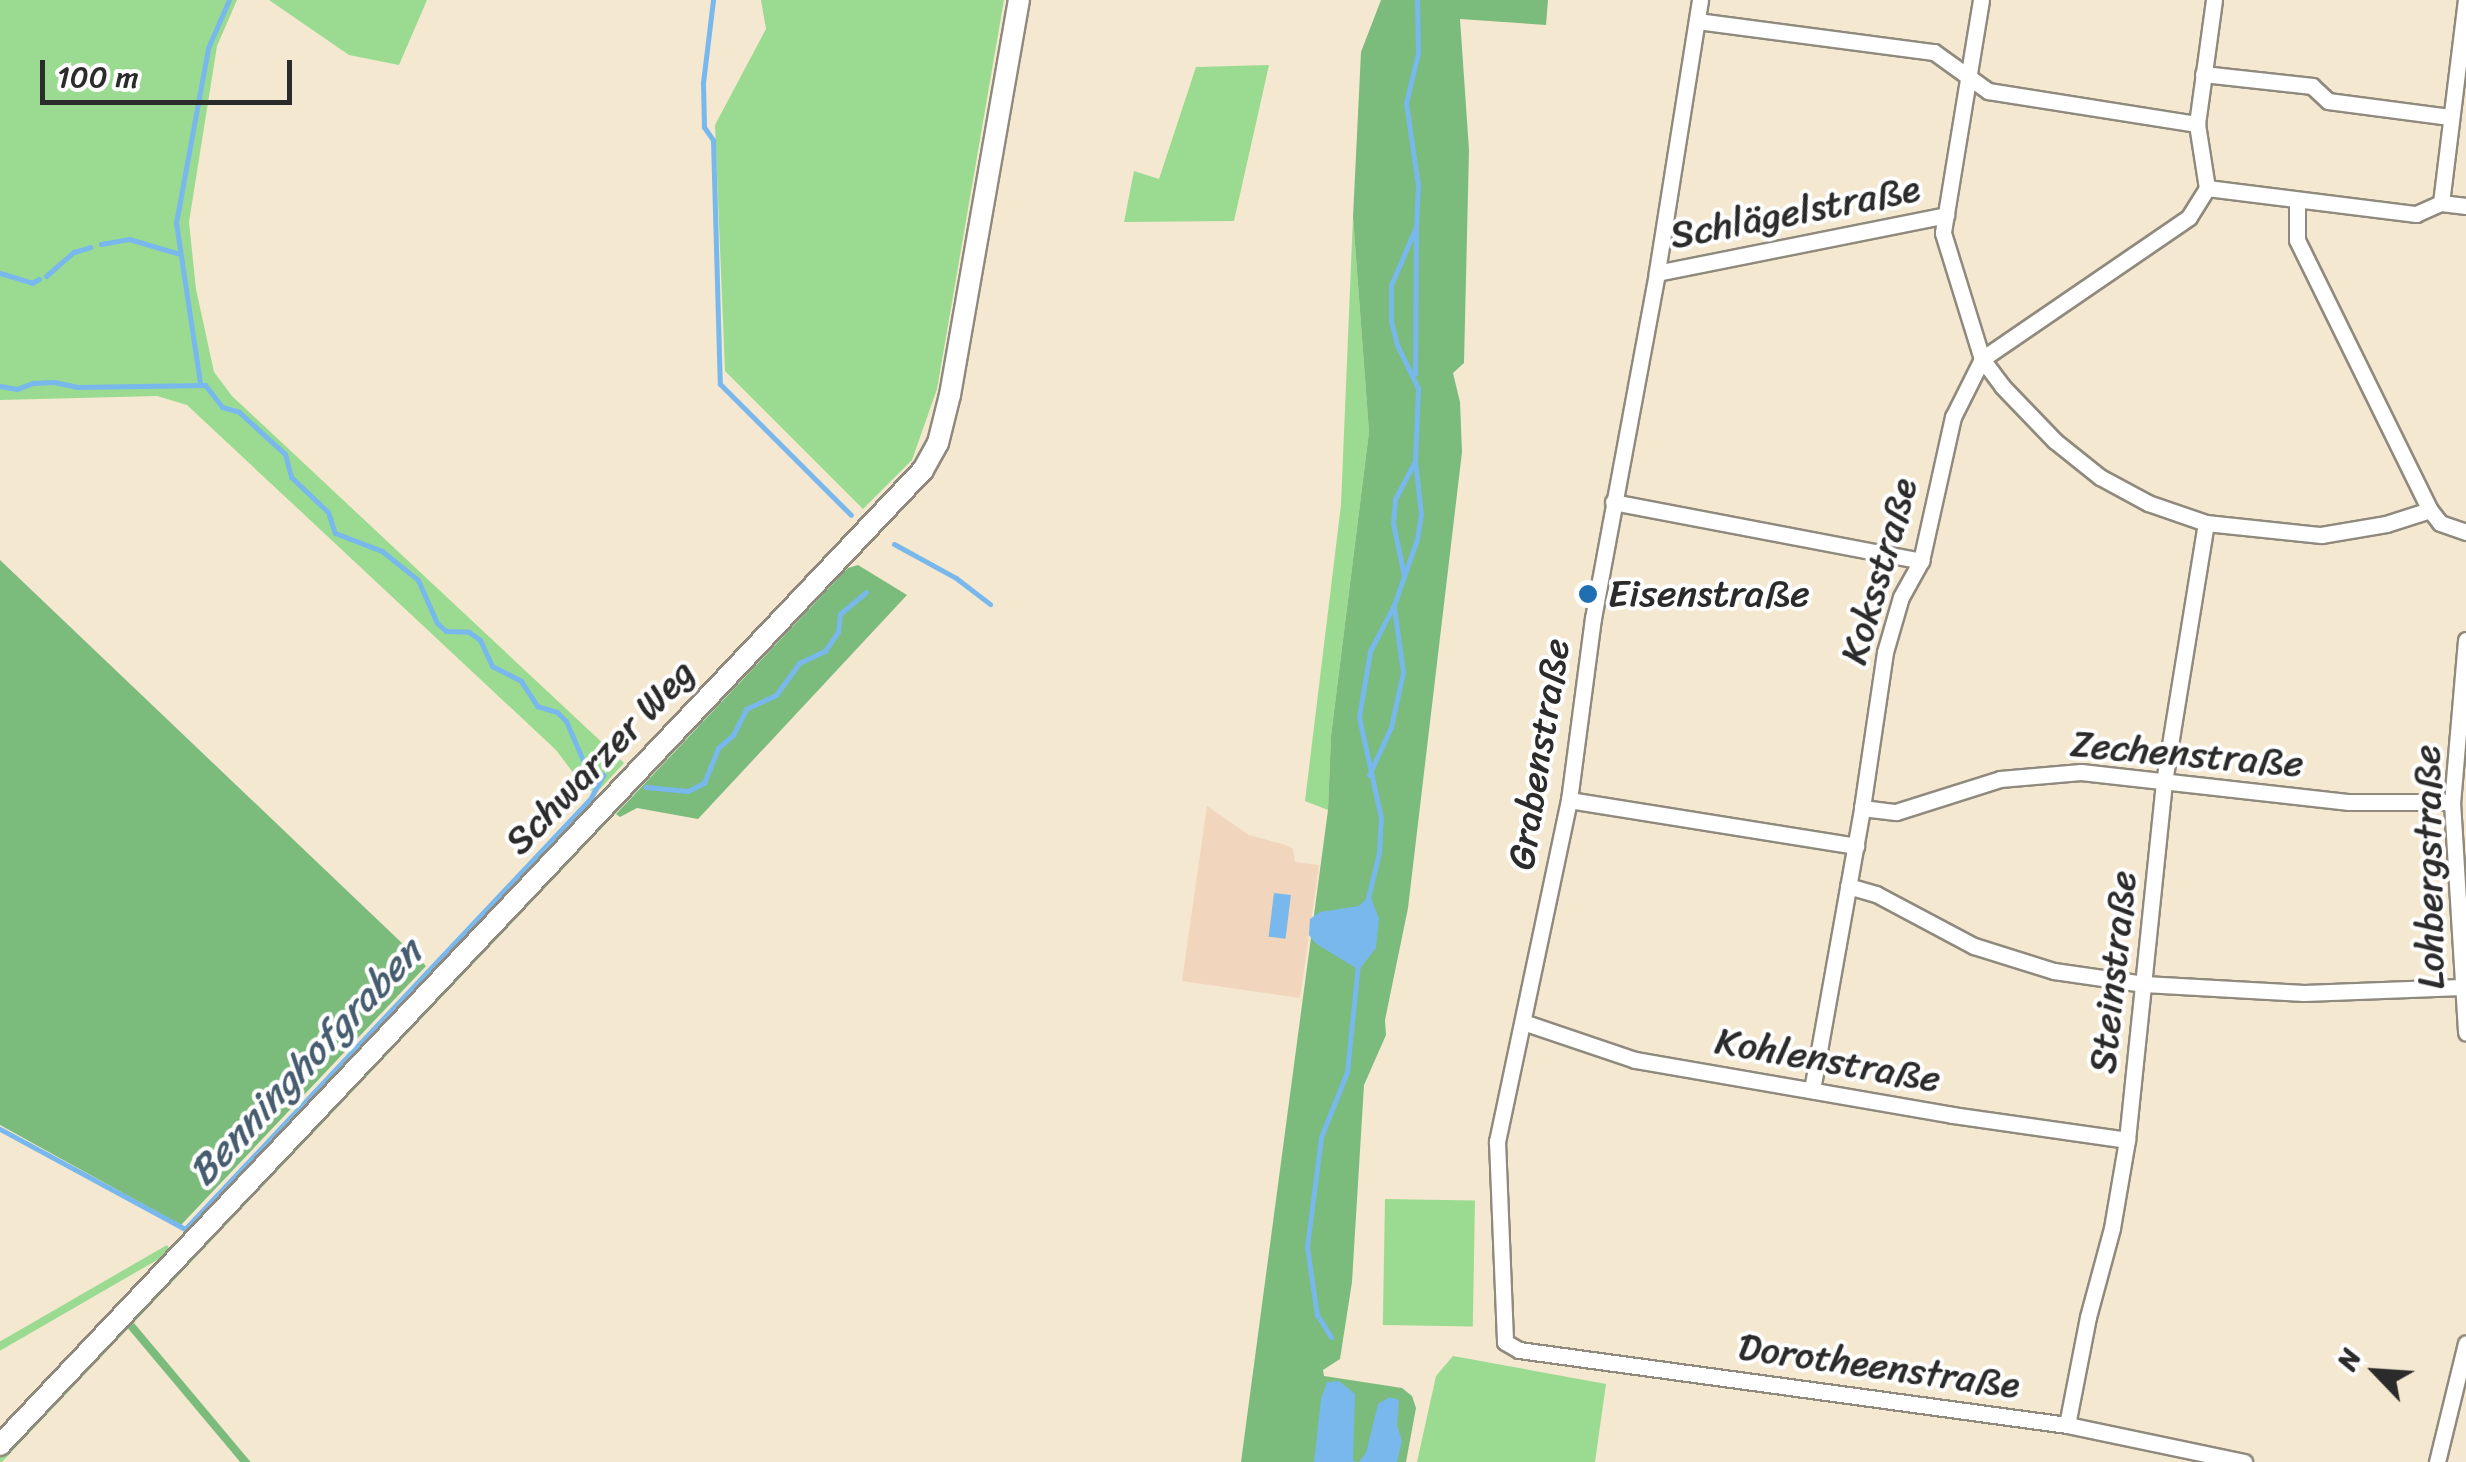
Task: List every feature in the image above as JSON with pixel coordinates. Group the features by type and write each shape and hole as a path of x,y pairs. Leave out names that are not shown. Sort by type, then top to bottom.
{"street":[{"name":"Schwarzer Weg","path":"0,1445 922,470 938,443 950,394 1018,0"},
{"name":"Grabenstraße","path":"1505,1342 1497,1142 1568,800 1614,502 1657,273 1700,0"},
{"path":"1981,0 1943,233 1982,359 2055,440 2100,477 2148,503 2206,524 2322,535 2386,524 2430,510"},
{"path":"2214,0 2198,124 2207,188 2416,214 2441,202 2466,206"},
{"path":"2441,202 2466,0"},
{"path":"1697,21 1934,52 1988,91 2198,124"},
{"path":"2203,74 2312,86 2328,101 2450,118"},
{"name":"Koksstraße","path":"1812,1090 1856,846 1885,652 1901,597 1921,561 1953,417 1982,359 2189,217 2207,188"},
{"path":"2297,202 2297,240 2396,434 2430,510 2440,523 2466,532"},
{"name":"Schlägelstraße","path":"1657,273 1946,215"},
{"path":"1614,502 1921,561"},
{"name":"Steinstraße","path":"2067,1425 2088,1316 2112,1228 2127,1140 2164,782 2206,524"},
{"name":"Lohbergstraße","path":"2466,640 2452,802 2466,1033"},
{"name":"Zechenstraße","path":"1862,808 1896,812 2016,777 2081,772 2350,802 2452,802"},
{"path":"1568,800 1856,846"},
{"path":"1848,886 1876,894 1974,946 2054,971 2144,984 2304,993 2463,979"},
{"name":"Kohlenstraße","path":"1523,1022 1635,1060 2127,1140"},
{"name":"Dorotheenstraße","path":"1505,1342 1519,1350 2067,1425 2244,1462"},
{"path":"2437,1462 2466,1343"}],"shaded area":[{"path":"1207,806 1249,835 1293,849 1295,862 1319,865 1300,998 1182,981"}],"green space":[{"path":"0,0 237,0 217,46 189,222 196,289 214,372 232,396 624,763 599,790 587,791 556,750 187,405 157,396 0,400"},
{"path":"269,0 427,0 399,65 349,55"},
{"path":"761,0 1004,0 937,389 912,460 863,509 725,371 715,125 766,29"},
{"path":"1381,0 1548,0 1546,25 1460,19 1469,150 1464,363 1453,373 1460,402 1462,452 1408,908 1385,1020 1386,1035 1364,1085 1352,1282 1340,1359 1323,1370 1324,1376 1402,1388 1412,1396 1416,1408 1406,1462 1241,1462 1328,810 1331,736 1369,432 1353,217 1361,52"},
{"path":"1269,65 1234,221 1124,222 1134,171 1159,179 1196,67"},
{"path":"1353,217 1369,432 1331,736 1328,810 1305,801 1341,505"},
{"path":"0,560 426,966 181,1225 0,1125"},
{"path":"858,565 907,595 698,819 637,808 620,817 616,814 848,568"},
{"path":"848,568 0,1462 0,1454 830,576"},
{"path":"1385,1199 1475,1201 1473,1327 1383,1325"},
{"path":"167,1245 171,1252 0,1351 0,1341"},
{"path":"134,1323 251,1462 240,1462 128,1328"},
{"path":"1453,1356 1606,1384 1595,1462 1417,1462 1436,1376"}],"water":[{"path":"1274,893 1291,895 1286,939 1269,937"},
{"path":"1370,895 1379,919 1376,948 1359,970 1315,943 1309,935 1310,919 1320,912 1359,906"},
{"path":"1339,1381 1355,1394 1353,1461 1359,1462 1314,1462 1321,1399 1327,1382"},
{"path":"1390,1397 1399,1400 1397,1425 1402,1441 1397,1462 1359,1462 1366,1453 1378,1404"}],"waterway":[{"path":"200,383 176,223 208,48 229,0"},
{"path":"713,0 703,83 704,127 713,140 720,384 851,515"},
{"path":"1404,576 1393,523 1395,499 1415,461 1418,388 1397,345 1391,321 1391,285 1416,227 1418,185 1406,103 1418,53 1417,0"},
{"path":"1415,374 1416,230"},
{"path":"101,244 129,239 180,254"},
{"path":"46,276 74,252 90,247"},
{"path":"0,273 32,283 39,279"},
{"name":"Benninghofgraben","path":"0,386 17,389 54,382 77,387 205,385 222,407 239,412 285,454 291,477 328,512 335,533 382,551 418,580 437,623 446,631 469,632 480,640 492,666 521,681 537,706 557,712 566,721 585,765 603,775 591,798 185,1229 0,1129"},
{"path":"1368,898 1379,853 1381,818 1359,717 1370,651 1394,605 1417,539 1421,514 1415,461"},
{"path":"894,544 956,578 990,604"},
{"path":"646,787 688,791 704,783 718,748 733,735 746,709 776,695 799,663 825,651 838,632 840,614 866,592"},
{"path":"1369,775 1391,727 1403,672 1394,608"},
{"path":"1331,1337 1317,1315 1307,1247 1321,1137 1347,1072 1358,964"}],"place":[{"name":"Eisenstraße","path":"1588,594"}]}
